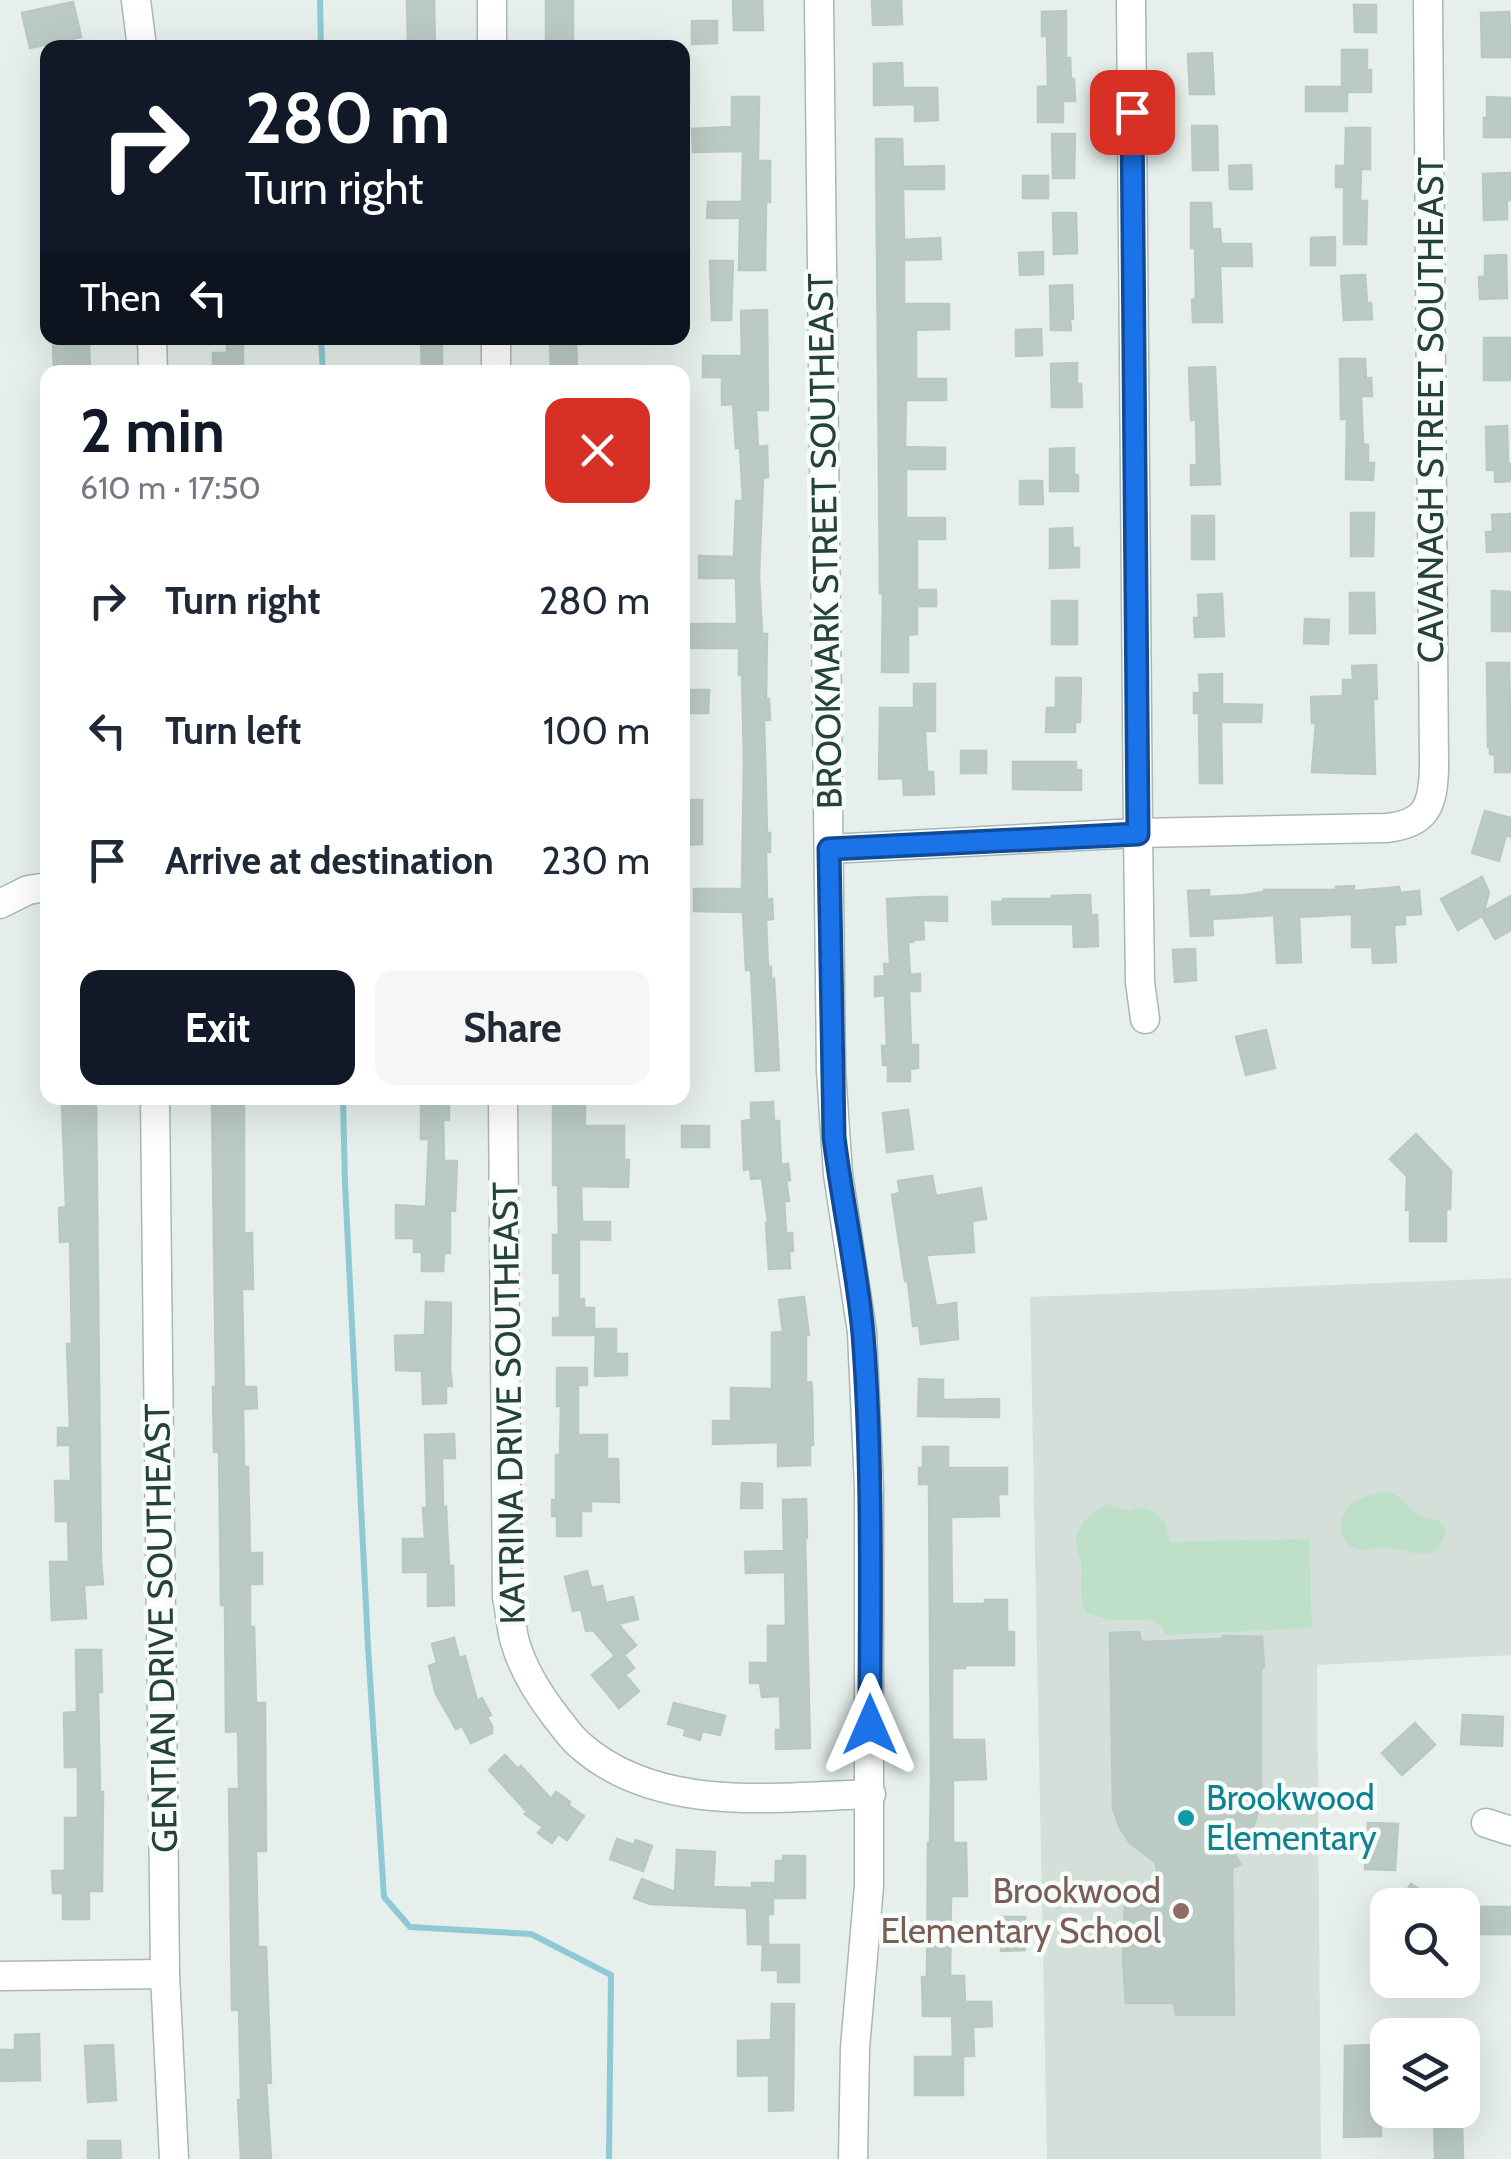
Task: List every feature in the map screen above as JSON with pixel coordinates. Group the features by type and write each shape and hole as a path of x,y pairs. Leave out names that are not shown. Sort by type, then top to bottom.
{"street":[{"path":"136,0 141,40"},
{"path":"492,0 492,40"},
{"name":"BROOKMARK STREET SOUTHEAST","path":"819,0 834,1137 862,1332 867,1415 871,1794 852,2159"},
{"path":"1131,0 1140,982 1145,1019"},
{"name":"CAVANAGH STREET SOUTHEAST","path":"1138,834 1403,826 1420,816 1433,794 1428,0"},
{"path":"829,849 1138,834"},
{"path":"0,904 40,888"},
{"name":"GENTIAN DRIVE SOUTHEAST","path":"155,1105 165,1974 174,2159"},
{"name":"KATRINA DRIVE SOUTHEAST","path":"503,1105 507,1597 516,1643 539,1694 582,1748 624,1775 670,1790 748,1798 871,1794"},
{"path":"0,1976 165,1974"}],"shaded area":[{"name":"Brookwood Elementary School","path":"1511,1278 1511,1655 1317,1665 1321,2159 1047,2159 1030,1297"}],"green space":[{"path":"1380,1492 1396,1495 1414,1512 1440,1522 1446,1533 1441,1544 1421,1554 1350,1546 1341,1529 1346,1509"},
{"path":"1105,1504 1129,1511 1140,1507 1152,1511 1165,1522 1170,1542 1309,1539 1312,1628 1165,1635 1161,1625 1148,1620 1111,1620 1086,1613 1077,1534 1084,1522"}],"building":[{"path":"407,0 434,0 435,40 408,40"},
{"path":"546,0 573,0 573,40 546,40"},
{"path":"733,0 762,0 763,30 734,30"},
{"path":"872,0 901,0 902,24 873,25"},
{"path":"73,2 81,37 40,40 40,46 30,48 22,13"},
{"path":"1354,5 1376,5 1376,32 1355,32"},
{"path":"1066,11 1066,58 1070,58 1075,101 1063,101 1063,122 1038,122 1038,87 1048,86 1047,36 1042,36 1042,12"},
{"path":"1509,12 1511,57 1482,57 1481,13"},
{"path":"692,21 717,21 717,43 692,44"},
{"path":"1342,50 1367,50 1371,92 1347,92 1347,111 1306,111 1306,87 1342,87"},
{"path":"1212,53 1214,94 1190,94 1188,54"},
{"path":"902,63 903,88 937,88 938,120 915,121 915,104 874,105 874,64"},
{"path":"732,97 759,97 758,161 770,161 765,270 739,270 740,218 707,218 708,202 742,202 743,151 693,152 692,129 732,127"},
{"path":"1487,97 1511,98 1511,137 1484,137"},
{"path":"1192,126 1217,126 1218,170 1193,170"},
{"path":"1346,128 1370,128 1370,169 1361,169 1360,201 1367,201 1366,244 1344,244 1344,187 1336,187 1336,166 1345,166"},
{"path":"1052,134 1075,134 1074,178 1053,178"},
{"path":"876,139 902,139 903,167 944,166 944,189 903,189 904,240 940,238 941,259 904,260 904,304 949,304 949,329 916,330 916,379 946,379 946,400 906,400 905,447 945,448 945,469 906,469 906,518 945,518 945,539 917,539 917,590 936,590 936,606 917,606 917,634 908,635 908,672 882,672"},
{"path":"1251,165 1252,189 1230,189 1229,166"},
{"path":"1511,173 1507,219 1484,220 1483,174"},
{"path":"1023,176 1048,176 1048,198 1023,198"},
{"path":"1191,203 1211,203 1212,229 1220,229 1221,244 1251,244 1252,266 1220,266 1222,322 1193,322 1192,300 1196,299"},
{"path":"1053,213 1076,213 1077,253 1054,254"},
{"path":"1335,237 1335,265 1311,265 1311,238"},
{"path":"1043,252 1043,274 1020,275 1019,253"},
{"path":"1506,255 1507,298 1480,299 1479,277 1485,277 1485,256"},
{"path":"710,261 733,261 731,320 712,320"},
{"path":"1365,275 1372,319 1344,320 1341,276"},
{"path":"1072,285 1071,330 1051,330 1050,286"},
{"path":"767,310 768,410 756,410 758,447 767,446 759,575 762,634 767,634 766,699 770,720 764,720 770,833 770,852 766,852 767,900 772,899 773,919 766,920 779,1070 756,1071 751,970 746,970 743,912 694,911 694,889 742,889 744,762 739,648 690,648 690,624 737,624 736,578 699,578 699,556 734,557 736,501 743,501 740,448 736,448 733,404 722,405 722,377 703,377 703,356 742,356 741,311"},
{"path":"1041,329 1042,355 1016,356 1016,330"},
{"path":"1484,338 1510,338 1510,380 1484,380"},
{"path":"53,345 89,345 90,365 54,365"},
{"path":"227,345 243,345 243,365 213,365 213,353 227,353"},
{"path":"421,345 442,345 442,365 422,365"},
{"path":"550,345 576,345 577,365 551,365"},
{"path":"1340,359 1365,359 1366,379 1371,378 1372,396 1361,396 1363,444 1368,445 1368,463 1374,463 1373,480 1346,479 1347,419 1341,419"},
{"path":"1077,363 1082,407 1052,407 1051,364"},
{"path":"1215,367 1220,484 1191,485 1191,465 1197,466 1189,368"},
{"path":"1507,426 1511,481 1495,482 1495,470 1487,470 1486,427"},
{"path":"1074,448 1078,491 1050,491 1050,449"},
{"path":"1020,481 1042,481 1043,504 1020,504"},
{"path":"1351,513 1374,513 1373,556 1351,556"},
{"path":"1511,514 1511,551 1487,552 1486,532 1493,532 1492,515"},
{"path":"1192,516 1214,516 1214,559 1192,559"},
{"path":"1072,528 1073,548 1079,548 1079,567 1050,568 1050,529"},
{"path":"1492,591 1511,592 1511,631 1492,631"},
{"path":"1350,593 1374,593 1375,633 1350,633"},
{"path":"1222,594 1224,636 1195,637 1198,595"},
{"path":"1052,601 1077,601 1077,644 1052,644"},
{"path":"1305,619 1329,620 1328,644 1304,643"},
{"path":"1487,663 1509,663 1511,772 1495,772 1495,755 1490,754 1488,747"},
{"path":"1376,665 1375,774 1312,772 1316,723 1312,723 1311,697 1343,696 1343,680 1353,680 1352,666"},
{"path":"1222,674 1222,704 1262,705 1261,722 1221,722 1222,783 1200,783 1199,713 1194,713 1194,693 1200,693 1199,675"},
{"path":"1056,678 1081,678 1080,722 1075,722 1075,732 1046,732 1047,708 1056,708"},
{"path":"914,684 935,684 935,731 925,731 927,772 933,772 934,794 904,795 903,778 879,779 880,708 914,708"},
{"path":"690,690 709,690 708,713 690,713"},
{"path":"961,751 986,751 986,773 961,773"},
{"path":"1013,762 1076,762 1076,770 1081,770 1081,790 1013,789"},
{"path":"690,800 702,800 702,844 690,845"},
{"path":"1485,811 1511,818 1511,837 1506,835 1499,861 1472,853"},
{"path":"1482,877 1489,892 1484,911 1511,896 1511,930 1495,939 1482,916 1458,930 1441,899"},
{"path":"1354,886 1354,891 1399,887 1400,893 1419,891 1421,914 1405,915 1405,924 1394,925 1396,962 1373,963 1372,947 1352,947 1352,914 1299,917 1301,962 1277,963 1274,915 1212,919 1213,935 1191,936 1188,891 1209,890 1209,897"},
{"path":"1090,895 1091,915 1097,915 1098,946 1074,947 1073,924 993,924 992,902"},
{"path":"947,897 947,921 923,920 924,939 908,942 910,975 920,974 920,991 909,991 911,1045 918,1045 918,1068 910,1069 910,1081 888,1081 882,1046 887,1046 885,995 875,996 875,977 885,976 884,964 890,964 887,899"},
{"path":"1195,949 1196,980 1175,982 1173,950"},
{"path":"1266,1030 1275,1068 1246,1075 1236,1037"},
{"path":"773,1102 774,1121 779,1121 781,1165 788,1164 789,1201 784,1201 786,1233 792,1233 793,1251 789,1251 790,1268 769,1269 762,1178 751,1179 750,1169 744,1170 742,1121 751,1120 751,1103"},
{"path":"62,1105 96,1105 103,1584 84,1585 86,1618 52,1620 50,1562 69,1562 68,1521 56,1521 55,1481 71,1481 70,1445 58,1445 58,1428 70,1428 67,1344 72,1344 70,1241 60,1242 59,1208 66,1207"},
{"path":"212,1105 244,1105 244,1234 252,1233 253,1289 242,1289 244,1387 256,1387 257,1408 243,1409 244,1467 248,1467 250,1553 262,1553 262,1584 250,1584 250,1627 254,1627 256,1703 265,1703 266,1851 256,1851 258,1947 266,1947 271,2083 266,2083 271,2159 241,2159 239,2010 232,2010 229,1789 239,1789 238,1731 226,1732 219,1451 214,1452"},
{"path":"421,1105 449,1105 449,1120 443,1120 444,1161 457,1161 455,1211 450,1211 450,1253 444,1253 443,1271 422,1271 422,1252 414,1252 414,1238 396,1238 396,1205 426,1207 429,1139 421,1139"},
{"path":"553,1105 585,1105 585,1126 624,1126 628,1187 581,1186 582,1222 610,1222 610,1240 579,1239 579,1299 584,1299 584,1308 594,1308 594,1335 553,1335 553,1318 560,1318 560,1273 553,1273 553,1235 559,1235 558,1185 553,1185"},
{"path":"908,1110 913,1149 887,1152 883,1113"},
{"path":"682,1126 709,1126 709,1147 682,1147"},
{"path":"1416,1134 1451,1171 1446,1241 1410,1241 1407,1176 1390,1159"},
{"path":"932,1176 936,1196 981,1188 986,1219 972,1221 974,1252 926,1255 936,1306 956,1303 958,1339 921,1344 919,1325 913,1326 892,1195 900,1193 898,1181"},
{"path":"804,1297 809,1335 806,1383 811,1382 812,1387 810,1465 778,1466 778,1442 713,1444 713,1421 731,1421 731,1388 772,1389 772,1333 783,1332 779,1300"},
{"path":"426,1302 451,1303 452,1386 446,1386 446,1403 423,1404 422,1371 396,1370 395,1336 425,1335"},
{"path":"596,1329 616,1329 616,1354 627,1354 627,1375 595,1376"},
{"path":"557,1368 587,1368 587,1385 578,1385 578,1435 607,1435 607,1459 618,1459 619,1502 591,1501 591,1511 581,1511 581,1536 557,1536 557,1516 552,1516 556,1455 560,1455"},
{"path":"919,1379 943,1380 943,1400 999,1399 999,1417 918,1416"},
{"path":"454,1434 455,1458 442,1458 454,1605 428,1606 428,1572 403,1572 403,1539 425,1539 425,1435"},
{"path":"923,1447 948,1447 948,1468 1007,1468 1007,1494 998,1494 999,1516 951,1517 952,1604 1007,1600 1007,1632 1014,1632 1014,1665 952,1668 952,1740 984,1740 986,1779 953,1780 953,1843 966,1843 967,1896 951,1896 950,1976 964,1976 965,2002 991,2002 992,2026 973,2027 974,2056 953,2056 952,2016 923,2016 931,1779 929,1484 919,1484"},
{"path":"742,1483 762,1484 762,1508 741,1508"},
{"path":"806,1499 810,1748 776,1749 776,1730 781,1730 780,1696 762,1697 760,1683 750,1683 750,1663 768,1663 768,1626 786,1626 785,1572 746,1573 745,1552 784,1551 783,1500"},
{"path":"587,1571 591,1588 602,1586 606,1603 633,1597 638,1619 618,1624 636,1645 624,1655 634,1668 625,1675 639,1691 619,1708 592,1675 615,1656 593,1630 586,1631 581,1609 573,1611 565,1577"},
{"name":"Brookwood Elementary","path":"1139,1632 1141,1642 1262,1637 1261,1800 1253,1828 1234,1854 1241,1864 1232,1868 1234,2015 1176,2015 1174,2003 1126,2003 1125,1897 1157,1895 1157,1870 1155,1862 1130,1843 1113,1809 1110,1633"},
{"path":"454,1638 459,1658 465,1656 477,1701 482,1698 491,1715 487,1717 492,1733 471,1743 462,1726 456,1729 436,1694 429,1666 437,1663 432,1644"},
{"path":"76,1650 101,1650 102,1692 98,1692 102,1891 89,1891 89,1919 63,1919 63,1893 53,1893 52,1871 65,1871 65,1818 78,1818 78,1767 65,1767 64,1713 77,1712"},
{"path":"674,1703 725,1716 720,1735 702,1731 700,1740 684,1735 686,1729 668,1724"},
{"path":"1463,1715 1503,1717 1502,1746 1461,1744"},
{"path":"1415,1723 1435,1745 1402,1775 1382,1753"},
{"path":"505,1755 518,1769 521,1766 551,1799 556,1792 584,1816 567,1840 558,1834 552,1843 538,1833 543,1827 525,1814 489,1770"},
{"path":"1368,1823 1398,1824 1395,1870 1365,1869"},
{"path":"617,1839 652,1846 643,1871 610,1859"},
{"path":"677,1850 715,1852 713,1887 752,1888 752,1883 773,1883 768,1944 748,1944 747,1908 650,1904 634,1898 642,1879 675,1892"},
{"path":"783,1856 805,1856 805,1898 775,1898 776,1861 783,1861"},
{"path":"1480,1907 1511,1907 1511,1934 1480,1934"},
{"path":"1001,1917 1025,1917 1025,1950 1001,1951"},
{"path":"763,1945 799,1945 799,1982 778,1982 778,1970 762,1970"},
{"path":"772,2004 794,2004 793,2110 769,2111 769,2075 738,2076 738,2041 771,2040"},
{"path":"39,2034 40,2080 0,2081 0,2050 15,2050 15,2035"},
{"path":"113,2045 116,2100 88,2102 85,2046"},
{"path":"1370,2045 1370,2128 1381,2128 1381,2136 1344,2137 1345,2046"},
{"path":"915,2057 963,2057 963,2095 915,2095"},
{"path":"1434,2128 1462,2128 1463,2158 1435,2158"},
{"path":"88,2141 120,2141 121,2159 88,2159"}],"waterway":[{"path":"320,0 321,40"},
{"path":"321,345 323,365"},
{"path":"343,1105 368,1647 384,1897 410,1927 531,1934 611,1975 609,2159"}],"place":[{"name":"Brookwood Elementary","path":"1186,1818"},
{"name":"Brookwood Elementary School","path":"1181,1911"}],"route":[{"path":"870,1725 867,1415 862,1332 834,1137 829,849 1138,834 1132,112"}]}
